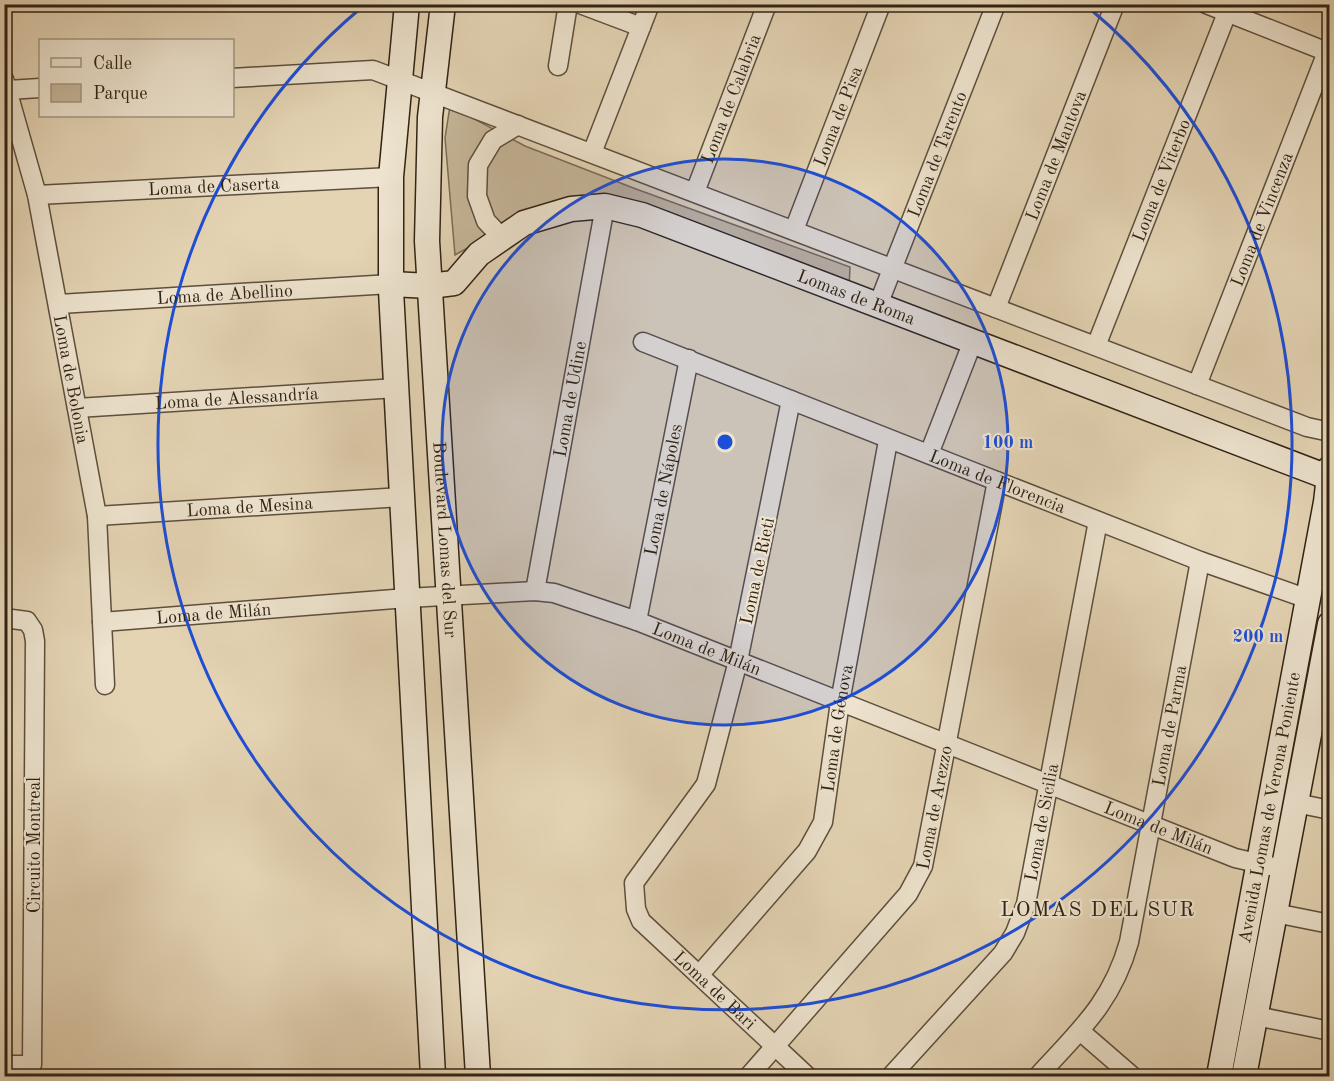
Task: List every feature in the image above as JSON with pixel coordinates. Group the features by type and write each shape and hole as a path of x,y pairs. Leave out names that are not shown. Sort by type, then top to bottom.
{"street":[{"path":"406,4 392,177 391,284 433,1077"},
{"name":"Boulevard Lomas del Sur","path":"443,4 432,92 427,174 430,286 477,1077"},
{"path":"558,66 568,4"},
{"path":"580,4 641,27"},
{"path":"592,153 650,4"},
{"name":"Loma de Calabria","path":"694,192 767,4"},
{"name":"Loma de Pisa","path":"794,230 881,4"},
{"name":"Loma de Tarento","path":"878,305 996,4"},
{"name":"Loma de Mantova","path":"996,308 1115,4"},
{"path":"1206,4 1328,52"},
{"name":"Loma de Viterbo","path":"1096,346 1227,13"},
{"name":"Loma de Vincenza","path":"1197,385 1328,52"},
{"path":"234,78 373,70 1307,427 1329,432"},
{"path":"6,85 39,88"},
{"name":"Loma de Bolonia","path":"6,85 37,195 97,516 105,685"},
{"path":"502,238 486,221 477,196 478,165 493,140 518,125"},
{"name":"Loma de Caserta","path":"37,195 392,177"},
{"name":"Lomas de Roma","path":"391,284 430,286 454,283 479,254 524,223 571,209 605,206 642,215 1329,474"},
{"name":"Loma de Udine","path":"535,591 605,206"},
{"name":"Loma de Abellino","path":"59,304 391,284"},
{"path":"929,454 973,341"},
{"name":"Loma de Florencia","path":"643,342 792,400 888,441 929,454 1200,561 1308,598"},
{"name":"Loma de Nápoles","path":"637,621 689,359"},
{"name":"Loma de Alessandría","path":"77,408 396,388"},
{"name":"Loma de Rieti","path":"634,895 634,883 706,784 738,661 792,400"},
{"name":"Loma de Génova","path":"700,974 816,838 823,822 840,702 888,441"},
{"name":"Avenida Lomas de Verona Poniente","path":"1219,1077 1329,474"},
{"name":"Loma de Arezzo","path":"749,1077 908,894 923,866 997,481"},
{"name":"Loma de Mesina","path":"97,516 402,497"},
{"name":"Loma de Sicilia","path":"891,1077 1003,953 1015,933 1026,904 1098,521"},
{"name":"Loma de Parma","path":"1038,1077 1103,1004 1122,969 1200,561"},
{"name":"Loma de Milán","path":"102,622 407,597 535,591 554,593 637,621 1235,858 1284,869"},
{"name":"Circuito Montreal","path":"4,618 27,621 33,630 35,641 32,1065 8,1069"},
{"name":"Avenida Lomas de Verona Poniente","path":"1244,1077 1296,803 1322,703 1329,624"},
{"path":"1296,803 1329,810"},
{"name":"Loma de Bari","path":"634,895 641,921 807,1077"},
{"path":"1275,913 1329,924"},
{"path":"1256,1016 1329,1031"},
{"path":"1080,1031 1132,1077"}],"green space":[{"path":"450,106 525,146 850,267 849,290 606,198 542,206 455,255 445,138"}],"district":[{"name":"LOMAS DEL SUR","path":"1098,909"}]}
